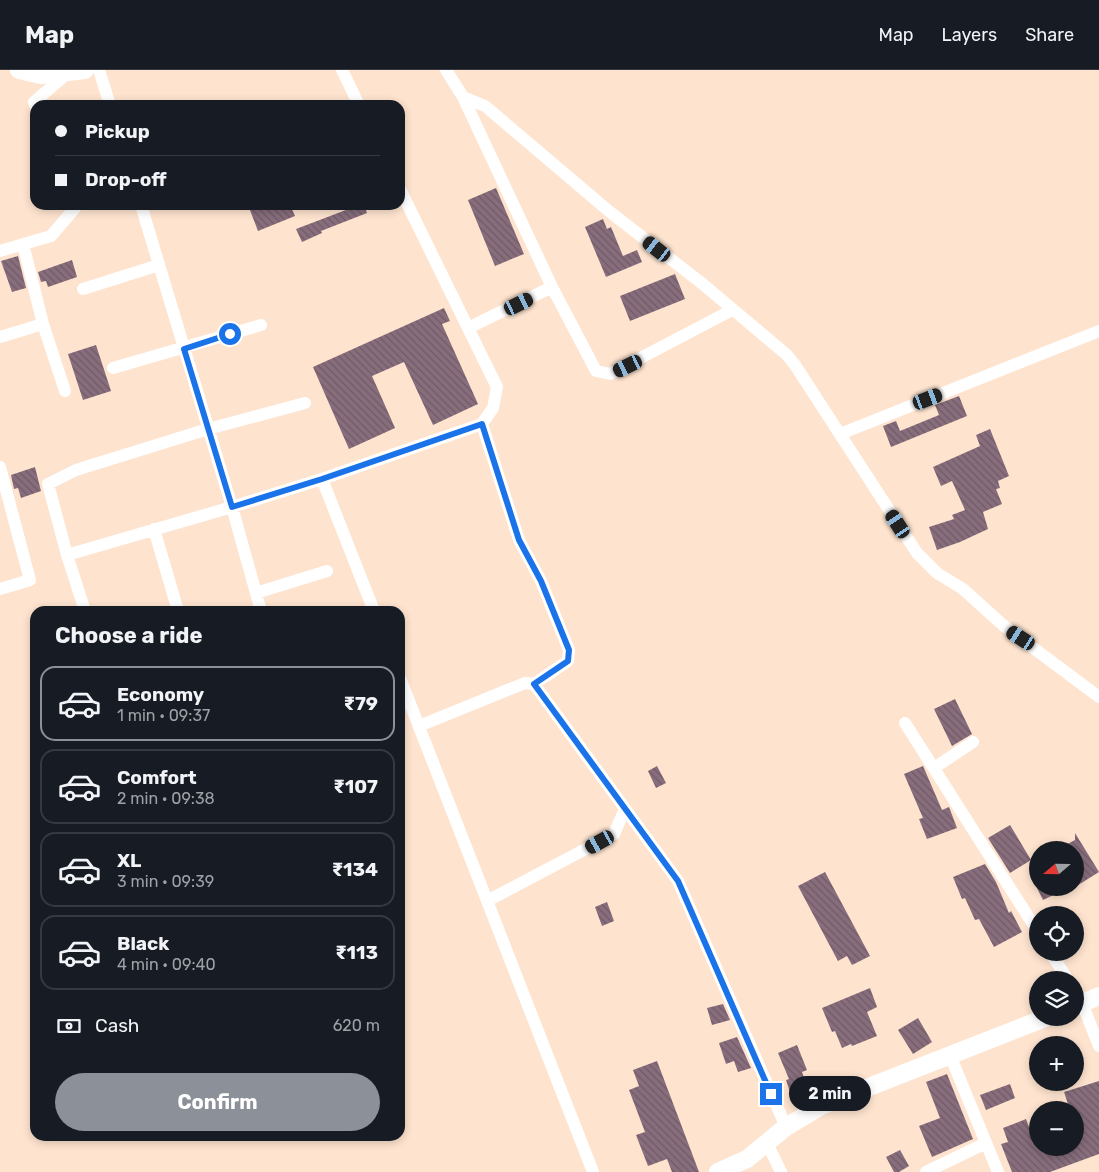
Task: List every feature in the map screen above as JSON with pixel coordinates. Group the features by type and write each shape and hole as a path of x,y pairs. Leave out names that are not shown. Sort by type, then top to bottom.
{"main road":[{"path":"20,70 41,75 77,71"},
{"path":"1084,999 1099,996"},
{"path":"718,1172 747,1159 786,1127 823,1105 1029,1024"}],"street":[{"path":"99,70 108,100"},
{"path":"342,70 357,100"},
{"path":"446,70 463,97 552,287 596,372 610,374 732,310"},
{"path":"37,100 77,71"},
{"path":"463,97 486,106 610,212 704,285 787,355 917,553 937,573 963,589 1004,626 1099,697"},
{"path":"67,555 322,479 482,424 493,408 496,387 405,199"},
{"path":"0,251 51,236 74,210"},
{"path":"142,210 232,507 260,606"},
{"path":"23,244 43,324 65,392"},
{"path":"83,289 159,265"},
{"path":"468,328 552,287"},
{"path":"0,337 43,324"},
{"path":"113,368 184,349 261,325"},
{"path":"840,434 1099,331"},
{"path":"83,606 67,555 48,484 76,470 208,429 305,403"},
{"path":"419,726 525,683 534,684 568,661 569,650 541,581 519,540 482,424"},
{"path":"0,468 4,498 30,580 0,589"},
{"path":"322,479 372,606"},
{"path":"154,529 177,606"},
{"path":"256,593 327,571"},
{"path":"534,684 678,881 786,1127"},
{"path":"405,691 593,1172"},
{"path":"905,723 1029,918"},
{"path":"934,768 973,742"},
{"path":"487,901 614,834 625,809"},
{"path":"1084,1015 1099,1046"},
{"path":"950,1055 998,1172"},
{"path":"767,1143 781,1172"},
{"path":"926,1172 986,1143"}],"building":[{"path":"496,188 524,254 495,266 468,200"},
{"path":"250,210 292,210 295,216 258,231"},
{"path":"346,210 366,210 367,213 321,231 322,233 302,242 296,229"},
{"path":"603,219 607,229 611,227 623,256 637,250 642,262 606,277 585,227"},
{"path":"18,256 26,288 12,292 1,261"},
{"path":"72,260 77,277 48,287 46,281 41,282 38,272"},
{"path":"675,274 685,299 630,321 620,296"},
{"path":"444,308 450,321 442,324 478,404 433,425 404,362 372,376 395,428 349,449 313,367"},
{"path":"96,345 111,391 83,400 68,354"},
{"path":"959,396 967,416 891,447 883,426 896,421 900,431 939,415 935,405"},
{"path":"990,429 1009,476 998,481 1000,488 996,489 1002,504 983,512 988,529 937,550 929,527 954,519 952,515 965,510 952,481 941,486 933,467 980,446 976,435"},
{"path":"35,467 41,491 21,498 18,488 14,489 11,475"},
{"path":"955,699 972,734 952,746 934,709"},
{"path":"657,766 666,783 656,788 648,771"},
{"path":"923,766 942,810 949,807 957,828 927,839 919,819 923,818 904,774"},
{"path":"1010,825 1029,857 1029,861 1010,873 988,838"},
{"path":"1075,833 1080,841 1073,841 1075,840"},
{"path":"1084,848 1099,872 1084,881"},
{"path":"985,864 996,882 1009,913 1011,911 1022,932 994,947 979,919 975,920 965,898 962,899 953,877"},
{"path":"825,872 870,956 852,965 847,956 838,961 798,886"},
{"path":"1041,896 1051,896 1043,900"},
{"path":"607,902 614,921 602,926 595,907"},
{"path":"870,988 877,1007 867,1012 877,1036 842,1048 835,1031 832,1032 822,1008"},
{"path":"723,1004 730,1020 712,1025 707,1008"},
{"path":"918,1018 932,1042 913,1054 898,1030"},
{"path":"737,1037 751,1068 738,1072 734,1061 726,1064 719,1043"},
{"path":"797,1045 807,1070 802,1072 811,1098 801,1101 798,1092 791,1095 786,1080 789,1079 778,1053"},
{"path":"657,1061 699,1172 672,1172 667,1159 648,1166 636,1135 645,1132 629,1090 639,1086 633,1070"},
{"path":"947,1074 973,1139 932,1157 919,1126 940,1118 926,1082"},
{"path":"1099,1081 1099,1154 1050,1172 1012,1172 1001,1144 1008,1142 1003,1128 1026,1119 1029,1127 1029,1156 1084,1156 1084,1101 1067,1101 1064,1092 1084,1091 1084,1086"},
{"path":"1010,1084 1015,1098 986,1110 980,1095"},
{"path":"900,1150 909,1166 899,1172 894,1172 886,1157"}],"route":[{"path":"230,334 184,349 232,507 322,479 482,424 519,540 541,581 569,650 568,661 534,684 678,881 771,1094"}]}
